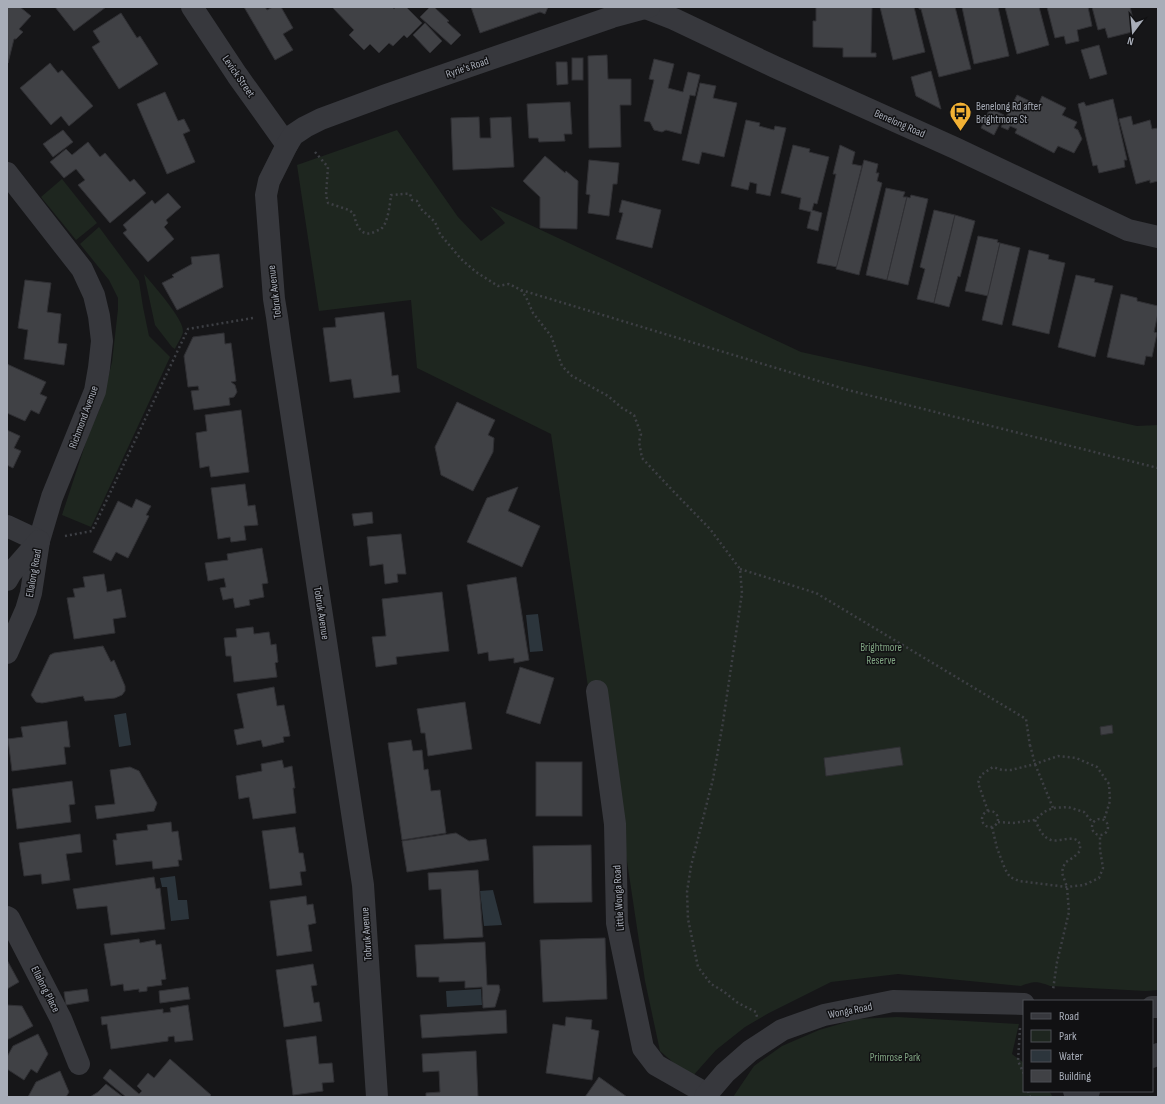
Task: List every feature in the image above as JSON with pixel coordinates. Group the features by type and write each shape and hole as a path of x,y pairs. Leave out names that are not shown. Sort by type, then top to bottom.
{"street":[{"name":"Levick Street","path":"192,7 237,75 290,140"},
{"name":"Ryrie's Road","path":"290,140 305,127 321,119 386,94 612,17 646,7"},
{"name":"Benelong Road","path":"646,7 774,67 955,148 1128,230 1158,237"},
{"name":"Tobruk Avenue","path":"290,140 269,181 266,195 274,298 363,886 377,1097"},
{"name":"Richmond Avenue","path":"7,173 82,268 94,295 99,316 102,341 95,391 52,497 39,541"},
{"path":"7,526 39,541"},
{"name":"Ellalong Road","path":"7,580 10,573 39,541"},
{"name":"Ellalong Road","path":"7,653 26,610 31,593 39,541"},
{"name":"Little Wonga Road","path":"597,691 615,824 617,923 643,1048 656,1065 706,1095"},
{"name":"Ellalong Place","path":"7,916 61,1019 78,1064"},
{"name":"Wonga Road","path":"706,1095 725,1073 750,1051 782,1030 824,1015 893,1001 1023,1004"},
{"path":"1075,1092 1080,1096 1087,1092"}],"path":[{"path":"315,152 328,167 326,195 328,203 349,210 354,214 355,221 361,231 367,234 373,233 382,228 386,220 391,195 405,193 410,194 412,200 417,201 421,208 435,222 440,234 461,259 476,272 498,286 509,284 521,290 848,390 1158,468"},
{"path":"521,290 533,313 551,336 562,366 572,376 608,396 622,408 634,415 641,434 639,442 642,458 710,529 740,569 742,593 723,722 713,779 691,866 687,892 688,919 698,967 711,984 738,1003 756,1012 757,1019"},
{"path":"39,541 92,531 188,329 256,317 277,317"},
{"path":"740,569 816,592 1026,719 1035,764 1053,808"},
{"path":"988,811 978,783 981,775 993,768 1011,770 1058,756 1076,758 1096,767 1109,784 1110,801 1104,820"},
{"path":"998,822 996,813 992,811 988,811 982,817 982,821 988,827 992,827 998,822 1013,823 1035,820 1044,812 1053,808 1068,807 1084,812 1093,823 1093,831 1100,835 1103,835 1108,829 1108,826 1104,820"},
{"path":"1035,820 1040,831 1045,837 1056,841 1066,838 1072,839 1078,841 1080,846 1080,851 1066,862 1063,867 1062,873 1067,887 1069,912 1057,962 1054,990"},
{"path":"1093,823 1098,820 1104,820"},
{"path":"992,827 997,848 1005,869 1010,877 1019,881 1067,887 1084,884 1099,878 1102,868 1100,835"},
{"path":"1021,1026 1018,1061 1023,1072"}],"green space":[{"name":"Brightmore Reserve","path":"397,130 458,217 481,241 505,223 490,206 801,352 1137,426 1158,425 1158,990 1146,991 1050,986 1036,982 1021,986 898,974 831,982 769,1013 745,1027 716,1050 691,1078 660,1051 645,981 620,815 588,687 551,434 417,368 411,300 319,311 297,165"},
{"path":"62,179 97,223 76,240 41,197"},
{"path":"99,227 139,281 149,336 170,357 91,527 62,515 88,436 101,406 112,362 118,298 109,280 80,244"},
{"path":"144,274 174,311 182,326 183,332 175,349 155,325"},
{"name":"Primrose Park","path":"897,1017 1019,1024 1012,1054 1023,1062 1023,1092 1050,1092 1053,1097 733,1097 754,1066 782,1046 819,1030 857,1019"}],"water":[{"path":"538,614 543,651 530,652 526,615"},
{"path":"126,713 131,745 119,747 114,715"},
{"path":"175,876 178,900 187,900 189,919 171,921 167,887 162,887 160,878"},
{"path":"493,890 502,925 484,926 480,891"},
{"path":"481,989 482,1005 447,1007 446,991"}],"building":[{"path":"7,7 20,7 31,16 19,29 23,32 16,39 14,39 8,63"},
{"path":"55,7 106,7 74,31"},
{"path":"244,7 265,7 267,10 273,7 281,7 293,28 283,34 293,50 275,60"},
{"path":"332,7 392,7 394,9 396,7 406,7 422,23 407,38 404,35 393,46 389,43 379,53 370,44 364,50 349,35 354,30"},
{"path":"430,7 434,7 461,35 451,45 420,17"},
{"path":"471,7 548,7 545,14 540,12 480,33"},
{"path":"816,7 872,7 871,53 876,53 876,57 843,57 843,48 813,47 813,21 816,21"},
{"path":"880,7 914,7 925,52 893,60"},
{"path":"919,7 955,7 971,69 939,77 921,9 919,9"},
{"path":"962,7 998,7 1009,56 974,64"},
{"path":"1005,7 1039,7 1049,45 1017,54"},
{"path":"1047,7 1088,7 1092,26 1077,30 1079,41 1066,44 1064,36 1055,38"},
{"path":"1092,7 1130,7 1136,31 1108,38 1105,28 1098,30"},
{"path":"121,13 137,38 140,36 158,64 119,89 92,47 100,42 93,31"},
{"path":"425,23 442,41 430,53 413,35"},
{"path":"1099,45 1107,74 1090,79 1081,50"},
{"path":"607,55 608,79 631,79 631,105 620,105 621,147 589,148 588,56"},
{"path":"572,58 583,58 583,80 572,80"},
{"path":"654,59 674,64 668,88 683,92 688,72 700,75 695,96 690,95 681,134 666,130 662,132 654,130 650,122 644,121 654,80 649,79"},
{"path":"556,62 567,62 568,84 557,85"},
{"path":"50,63 58,73 62,70 93,106 69,126 61,116 51,125 20,88"},
{"path":"931,71 941,109 916,96 911,77"},
{"path":"700,83 716,86 713,98 737,103 724,157 702,152 699,164 682,160"},
{"path":"165,92 178,121 184,119 190,131 183,134 195,162 167,174 137,104"},
{"path":"1017,95 1038,105 1042,96 1066,108 1062,115 1077,122 1074,128 1078,130 1082,139 1074,153 1058,146 1054,153 1015,133 1017,129 1010,126 1008,130 1001,127"},
{"path":"1113,99 1127,160 1124,160 1125,167 1099,173 1097,165 1093,166 1078,104 1084,102 1086,106"},
{"path":"570,102 572,134 564,134 565,141 539,142 538,138 529,138 527,104"},
{"path":"990,108 1004,115 994,135 981,128"},
{"path":"1131,116 1133,125 1150,120 1152,129 1158,128 1158,181 1150,183 1150,180 1136,184 1119,119"},
{"path":"479,117 480,138 491,138 490,118 511,117 514,167 453,170 451,118"},
{"path":"746,120 760,123 759,126 774,130 775,126 786,128 770,196 756,193 757,184 750,182 748,190 731,186"},
{"path":"63,130 73,142 53,157 43,144"},
{"path":"88,142 100,157 105,153 130,182 134,179 146,193 110,223 78,185 85,180 76,169 64,178 50,162 66,149 72,155"},
{"path":"793,145 810,149 809,152 829,157 817,204 814,203 812,210 822,213 818,231 807,228 811,212 799,209 801,198 781,193"},
{"path":"840,145 855,152 852,164 862,166 837,267 817,263 836,174 833,174"},
{"path":"545,156 565,173 566,171 578,181 577,229 540,228 540,197 523,181"},
{"path":"589,160 619,163 617,184 613,184 609,216 588,213 590,195 586,194"},
{"path":"864,160 878,164 876,173 879,173 877,181 882,183 859,275 836,269"},
{"path":"886,188 905,192 903,197 907,197 887,280 866,275"},
{"path":"168,193 181,207 166,220 168,223 164,227 174,239 148,262 123,233 127,230 123,225 152,200 155,204"},
{"path":"911,195 928,199 908,285 887,280 907,197 910,198"},
{"path":"622,200 661,210 652,248 616,239 623,213 619,212"},
{"path":"934,210 955,215 934,303 917,299 925,269 920,267"},
{"path":"955,215 975,221 960,277 958,276 949,307 934,303"},
{"path":"978,236 998,240 997,242 1000,243 988,296 965,291"},
{"path":"1000,243 1020,248 1002,325 982,320"},
{"path":"1029,250 1049,255 1048,259 1065,263 1049,334 1012,325"},
{"path":"219,254 223,287 177,310 162,283 174,277 172,275 192,264 191,257"},
{"path":"1076,275 1095,279 1094,282 1113,286 1095,357 1058,347"},
{"path":"25,280 51,283 47,312 61,314 58,343 67,344 64,365 24,359 28,330 18,328"},
{"path":"1121,294 1137,298 1137,301 1158,306 1154,332 1157,333 1152,357 1146,356 1144,365 1107,357"},
{"path":"384,312 392,376 398,375 400,392 354,398 351,379 330,382 323,328 336,327 335,318"},
{"path":"224,333 225,344 231,343 236,381 231,382 235,385 237,392 234,397 229,398 230,405 194,410 191,391 199,390 198,386 188,387 184,356 193,337"},
{"path":"7,364 46,382 40,394 47,397 39,414 31,410 25,421 7,413"},
{"path":"457,402 495,420 488,435 494,438 493,452 473,491 441,475 435,447"},
{"path":"241,410 249,472 211,477 209,466 200,468 196,433 207,431 205,415"},
{"path":"7,430 20,436 14,448 21,451 13,468 7,465"},
{"path":"245,484 248,506 255,505 258,525 244,526 246,540 231,542 230,537 218,539 211,488"},
{"path":"518,487 508,511 540,526 522,567 467,542 487,498"},
{"path":"136,499 151,506 146,515 149,516 128,558 116,552 111,561 93,552 118,501 132,508"},
{"path":"372,512 373,523 354,526 352,514"},
{"path":"401,534 406,574 397,574 398,582 385,584 383,564 370,566 367,537"},
{"path":"262,548 268,583 262,584 264,597 249,600 250,605 235,608 233,598 223,600 220,588 226,587 224,578 208,581 205,563 228,560 227,554"},
{"path":"104,574 107,592 121,589 126,617 113,619 115,633 74,639 67,598 75,597 73,589 85,587 83,577"},
{"path":"516,577 529,660 514,663 514,658 489,661 488,652 478,654 467,585"},
{"path":"442,592 449,651 396,657 397,664 376,667 372,637 386,636 382,599"},
{"path":"253,627 254,634 269,632 271,645 276,644 278,662 275,663 277,677 234,682 231,656 226,656 224,638 237,637 236,629"},
{"path":"103,646 111,662 114,660 125,686 125,691 122,695 115,698 85,701 83,696 42,703 36,702 31,695 50,655 54,653"},
{"path":"520,667 554,678 540,724 506,713"},
{"path":"274,687 277,706 284,705 290,736 283,737 284,742 263,747 261,740 237,745 234,730 244,728 237,694"},
{"path":"465,702 472,749 428,756 425,733 421,733 417,709"},
{"path":"67,721 70,747 64,747 66,764 12,771 8,739 23,737 21,727"},
{"path":"1112,725 1113,733 1101,735 1100,727"},
{"path":"411,740 413,751 422,750 424,770 428,769 431,791 440,790 446,833 402,840 388,743"},
{"path":"900,747 903,765 826,776 824,758"},
{"path":"282,760 284,768 292,766 296,813 253,819 249,797 239,799 236,776 262,771 261,764"},
{"path":"536,762 582,762 582,816 536,816"},
{"path":"130,767 139,771 157,803 154,811 97,819 95,806 115,804 110,770"},
{"path":"72,781 75,804 69,805 71,822 17,829 12,789"},
{"path":"171,822 172,832 178,831 182,860 178,860 179,866 153,869 152,861 116,865 113,840 117,840 116,834 148,830 147,825"},
{"path":"295,827 299,853 303,853 306,871 300,872 302,885 270,889 262,831"},
{"path":"456,833 469,841 486,839 489,860 407,872 402,841"},
{"path":"80,834 82,852 66,854 70,880 42,884 41,874 24,876 19,843"},
{"path":"591,845 592,902 534,903 533,846"},
{"path":"478,870 483,937 444,939 441,889 429,890 428,873"},
{"path":"154,877 156,889 160,888 165,929 111,935 107,906 77,909 73,889"},
{"path":"306,896 307,905 313,904 316,923 308,925 312,951 277,956 270,901"},
{"path":"605,938 607,999 543,1002 540,940"},
{"path":"139,939 140,943 155,940 156,945 161,944 166,979 161,980 162,985 147,987 147,991 139,992 139,989 124,991 123,984 111,986 104,944"},
{"path":"485,942 487,985 499,985 500,990 495,1007 483,1008 482,987 465,988 465,981 439,982 439,977 417,977 415,945"},
{"path":"7,960 19,982 7,989"},
{"path":"313,964 317,985 311,986 314,1003 319,1002 322,1021 284,1027 276,970"},
{"path":"188,987 190,999 160,1003 159,991"},
{"path":"87,989 89,1001 66,1005 64,992"},
{"path":"7,1005 22,1006 33,1026 9,1039 7,1039"},
{"path":"188,1005 193,1040 175,1042 174,1036 168,1037 168,1041 111,1049 107,1024 102,1025 101,1017 163,1009 163,1013 171,1012 170,1008"},
{"path":"506,1010 507,1033 422,1038 420,1015"},
{"path":"566,1017 592,1020 591,1029 599,1031 592,1080 546,1073 553,1024 565,1026"},
{"path":"38,1034 48,1054 37,1073 31,1069 24,1080 7,1069 7,1057 13,1046"},
{"path":"316,1036 319,1064 332,1063 334,1082 322,1083 323,1091 293,1095 286,1040"},
{"path":"476,1051 478,1097 426,1097 426,1093 440,1092 439,1071 423,1072 422,1054"},
{"path":"170,1059 211,1095 209,1097 126,1097 103,1078 110,1069 139,1094 142,1091 137,1086 148,1073 154,1078"},
{"path":"60,1071 69,1092 66,1097 28,1097 36,1082"},
{"path":"599,1077 627,1097 585,1097"},
{"path":"106,1084 123,1097 90,1097"}],"place":[{"name":"Benelong Rd after Brightmore St","path":"960,132"}]}
